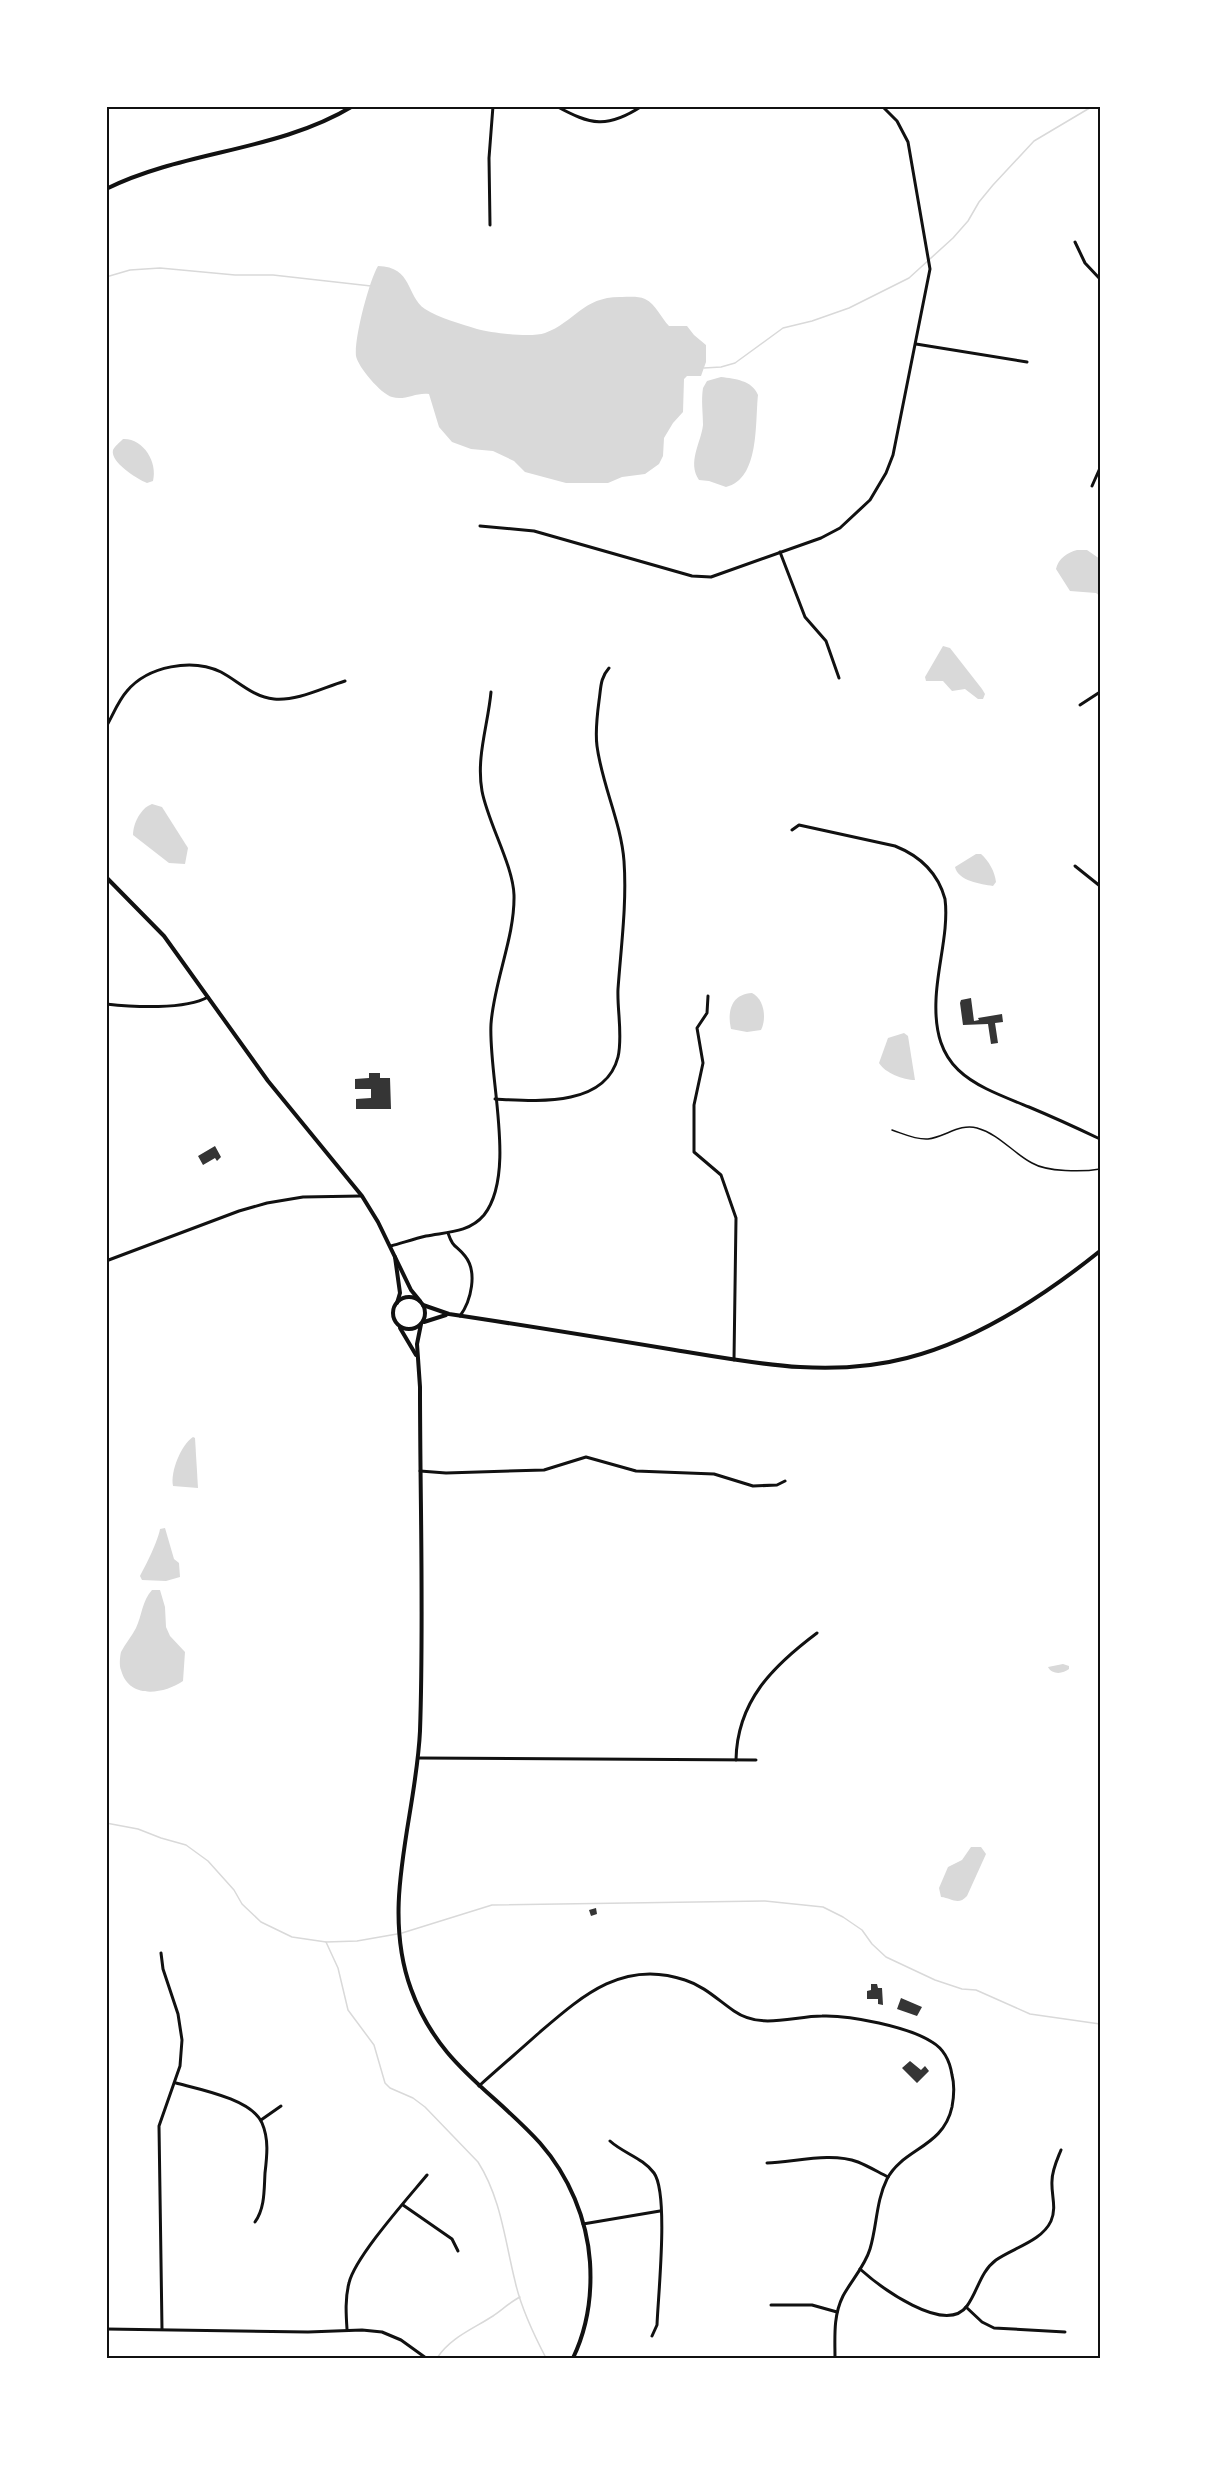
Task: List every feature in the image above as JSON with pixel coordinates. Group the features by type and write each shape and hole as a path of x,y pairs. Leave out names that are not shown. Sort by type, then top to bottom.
{"street":[{"path":"106,189 152,170 285,137 313,127 352,106"},
{"path":"490,225 489,158 493,106"},
{"path":"556,106 589,121 599,123 620,120 642,106"},
{"path":"480,526 534,531 701,577 720,575 821,538 840,528 861,510 877,490 893,455 929,280 929,259 908,142 897,121 882,106"},
{"path":"1075,242 1085,263 1101,279"},
{"path":"916,344 1027,362"},
{"path":"1092,486 1101,468"},
{"path":"780,552 805,617 826,642 839,678"},
{"path":"106,727 119,702 134,684 150,674 170,668 186,665 207,667 223,673 257,694 274,699 298,697 345,681"},
{"path":"495,1099 537,1099 583,1094 602,1083 612,1070 618,1056 618,995 624,866 618,829 598,755 596,733 602,676 609,668"},
{"path":"391,1246 426,1236 464,1229 477,1222 487,1211 493,1198 500,1168 491,1024 497,981 507,946 514,892 512,878 483,792 482,745 491,692"},
{"path":"1080,705 1101,692"},
{"path":"792,830 799,825 895,846 908,851 926,865 939,882 946,907 936,1015 940,1039 951,1062 963,1075 983,1088 1101,1139"},
{"path":"1075,866 1101,886"},
{"path":"106,877 164,936 268,1081 362,1196 426,1314 418,1332 417,1359 420,1387 418,1758 398,1891 398,1934 411,1990 428,2026 453,2061 530,2133 552,2158 572,2193 583,2224 589,2252 589,2294 582,2335 573,2358"},
{"path":"708,996 707,1013 698,1028 703,1063 694,1105 694,1152 721,1175 736,1218 734,1360"},
{"path":"106,1004 169,1005 196,1002 208,997"},
{"path":"106,1261 266,1203 303,1197 362,1196"},
{"path":"448,1233 452,1246 464,1255 468,1262 472,1285 470,1298 460,1316"},
{"path":"396,1305 399,1300 410,1297 449,1314 460,1316 734,1360 792,1368 834,1369 909,1358 977,1330 1031,1301 1101,1251"},
{"path":"394,1254 400,1293 393,1315 417,1359"},
{"path":"398,1324 407,1329 449,1314"},
{"path":"420,1471 446,1473 544,1470 586,1457 636,1471 714,1474 753,1486 777,1485 785,1481"},
{"path":"736,1760 739,1730 751,1701 776,1666 817,1633"},
{"path":"418,1758 756,1760"},
{"path":"161,1953 163,1969 178,2014 182,2040 176,2083 159,2126 162,2329"},
{"path":"479,2086 592,1990 631,1975 672,1976 699,1986 736,2013 752,2020 772,2021 820,2016 850,2017 922,2037 939,2047 949,2062 953,2078 954,2096 949,2118 938,2135 899,2164 888,2177 879,2205 869,2253 843,2297 837,2312 835,2358"},
{"path":"176,2083 224,2096 245,2106 261,2120 268,2152 263,2201 260,2214 255,2222"},
{"path":"261,2120 281,2106"},
{"path":"610,2141 620,2150 649,2167 660,2189 657,2325 652,2336"},
{"path":"860,2269 924,2312 951,2315 960,2313 966,2307 989,2266 1034,2238 1050,2224 1054,2208 1052,2180 1061,2150"},
{"path":"767,2163 856,2161 888,2177"},
{"path":"347,2329 346,2302 349,2281 363,2257 427,2175"},
{"path":"403,2205 452,2239 458,2251"},
{"path":"583,2224 660,2211"},
{"path":"771,2305 812,2305 837,2312"},
{"path":"966,2307 982,2322 994,2328 1065,2332"},
{"path":"106,2329 308,2331 347,2329 390,2334 426,2358"}],"lane":[{"path":"892,1130 926,1139 959,1128 977,1128 999,1139 1031,1163 1043,1168 1088,1171 1101,1169"}],"shaded area":[{"path":"378,266 397,271 425,309 484,331 521,335 545,333 564,323 588,305 609,298 622,297 645,299 669,326 687,326 706,345 706,362 701,376 687,376 684,379 683,412 664,438 663,456 659,464 645,474 622,477 608,483 566,483 525,472 514,461 493,451 471,449 452,442 439,427 429,394 401,398 387,395 376,386 358,361 356,348 360,324 370,284"},
{"path":"721,377 747,383 758,395 756,434 750,461 745,473 737,482 726,487 699,480 694,466 703,425 703,388 707,381"},
{"path":"123,439 137,442 147,452 153,466 153,481 147,483 137,478 116,460 113,450"},
{"path":"1077,550 1087,550 1100,559 1100,596 1096,593 1070,591 1056,569 1064,556"},
{"path":"943,646 950,648 982,689 985,694 983,699 978,699 965,689 952,691 943,681 926,681 925,677"},
{"path":"152,804 162,807 188,848 185,864 169,863 133,835 138,816"},
{"path":"976,854 981,854 991,867 996,882 993,886 965,879 957,872 955,867"},
{"path":"752,993 762,1004 764,1020 761,1030 747,1032 731,1029 732,1005 739,997"},
{"path":"904,1033 908,1036 915,1080 895,1075 885,1070 879,1063 888,1038"},
{"path":"193,1437 195,1438 198,1488 173,1486 177,1459 184,1446"},
{"path":"165,1528 174,1559 179,1563 180,1577 166,1581 142,1580 140,1576 160,1529"},
{"path":"152,1590 160,1590 165,1607 166,1627 170,1636 185,1652 183,1681 166,1689 148,1692 131,1686 125,1680 120,1661 121,1652 136,1628 144,1603"},
{"path":"1063,1664 1069,1666 1069,1669 1061,1673 1052,1671 1048,1667"},
{"path":"971,1847 981,1847 986,1854 967,1896 961,1901 941,1897 939,1888 948,1867 962,1860"}],"building":[{"path":"971,998 974,1021 979,1020 978,1018 1002,1014 1003,1022 995,1023 998,1043 991,1044 988,1024 963,1025 960,1003 961,1000"},
{"path":"369,1073 380,1073 380,1078 390,1078 391,1109 356,1109 356,1099 371,1098 371,1089 355,1089 355,1079 369,1078"},
{"path":"215,1146 221,1157 217,1161 215,1158 203,1165 198,1156"},
{"path":"596,1908 597,1914 591,1916 589,1910"},
{"path":"871,1984 877,1984 878,1988 882,1988 883,2005 878,2004 878,1999 867,1999 867,1991 871,1990"},
{"path":"901,1998 922,2007 917,2016 897,2009"},
{"path":"910,2061 921,2070 925,2066 929,2071 917,2083 902,2068"}],"waterway":[{"path":"704,368 735,363 783,328 849,308 909,278 953,238 993,185 1034,141 1093,106"},
{"path":"106,277 130,270 160,268 235,275 273,275 371,286"},
{"path":"106,1823 138,1829 186,1845 208,1861 234,1890 242,1904 261,1922 292,1937 326,1942 357,1941 397,1934"},
{"path":"402,1933 492,1905 765,1901 823,1907 862,1930 872,1944 886,1957 935,1980 962,1989 976,1990 1030,2014 1100,2024"},
{"path":"326,1942 338,1968 348,2010 374,2045 385,2083 425,2107 478,2162 486,2176 497,2205 520,2300 546,2358"},
{"path":"437,2358 449,2344 520,2297"}]}
